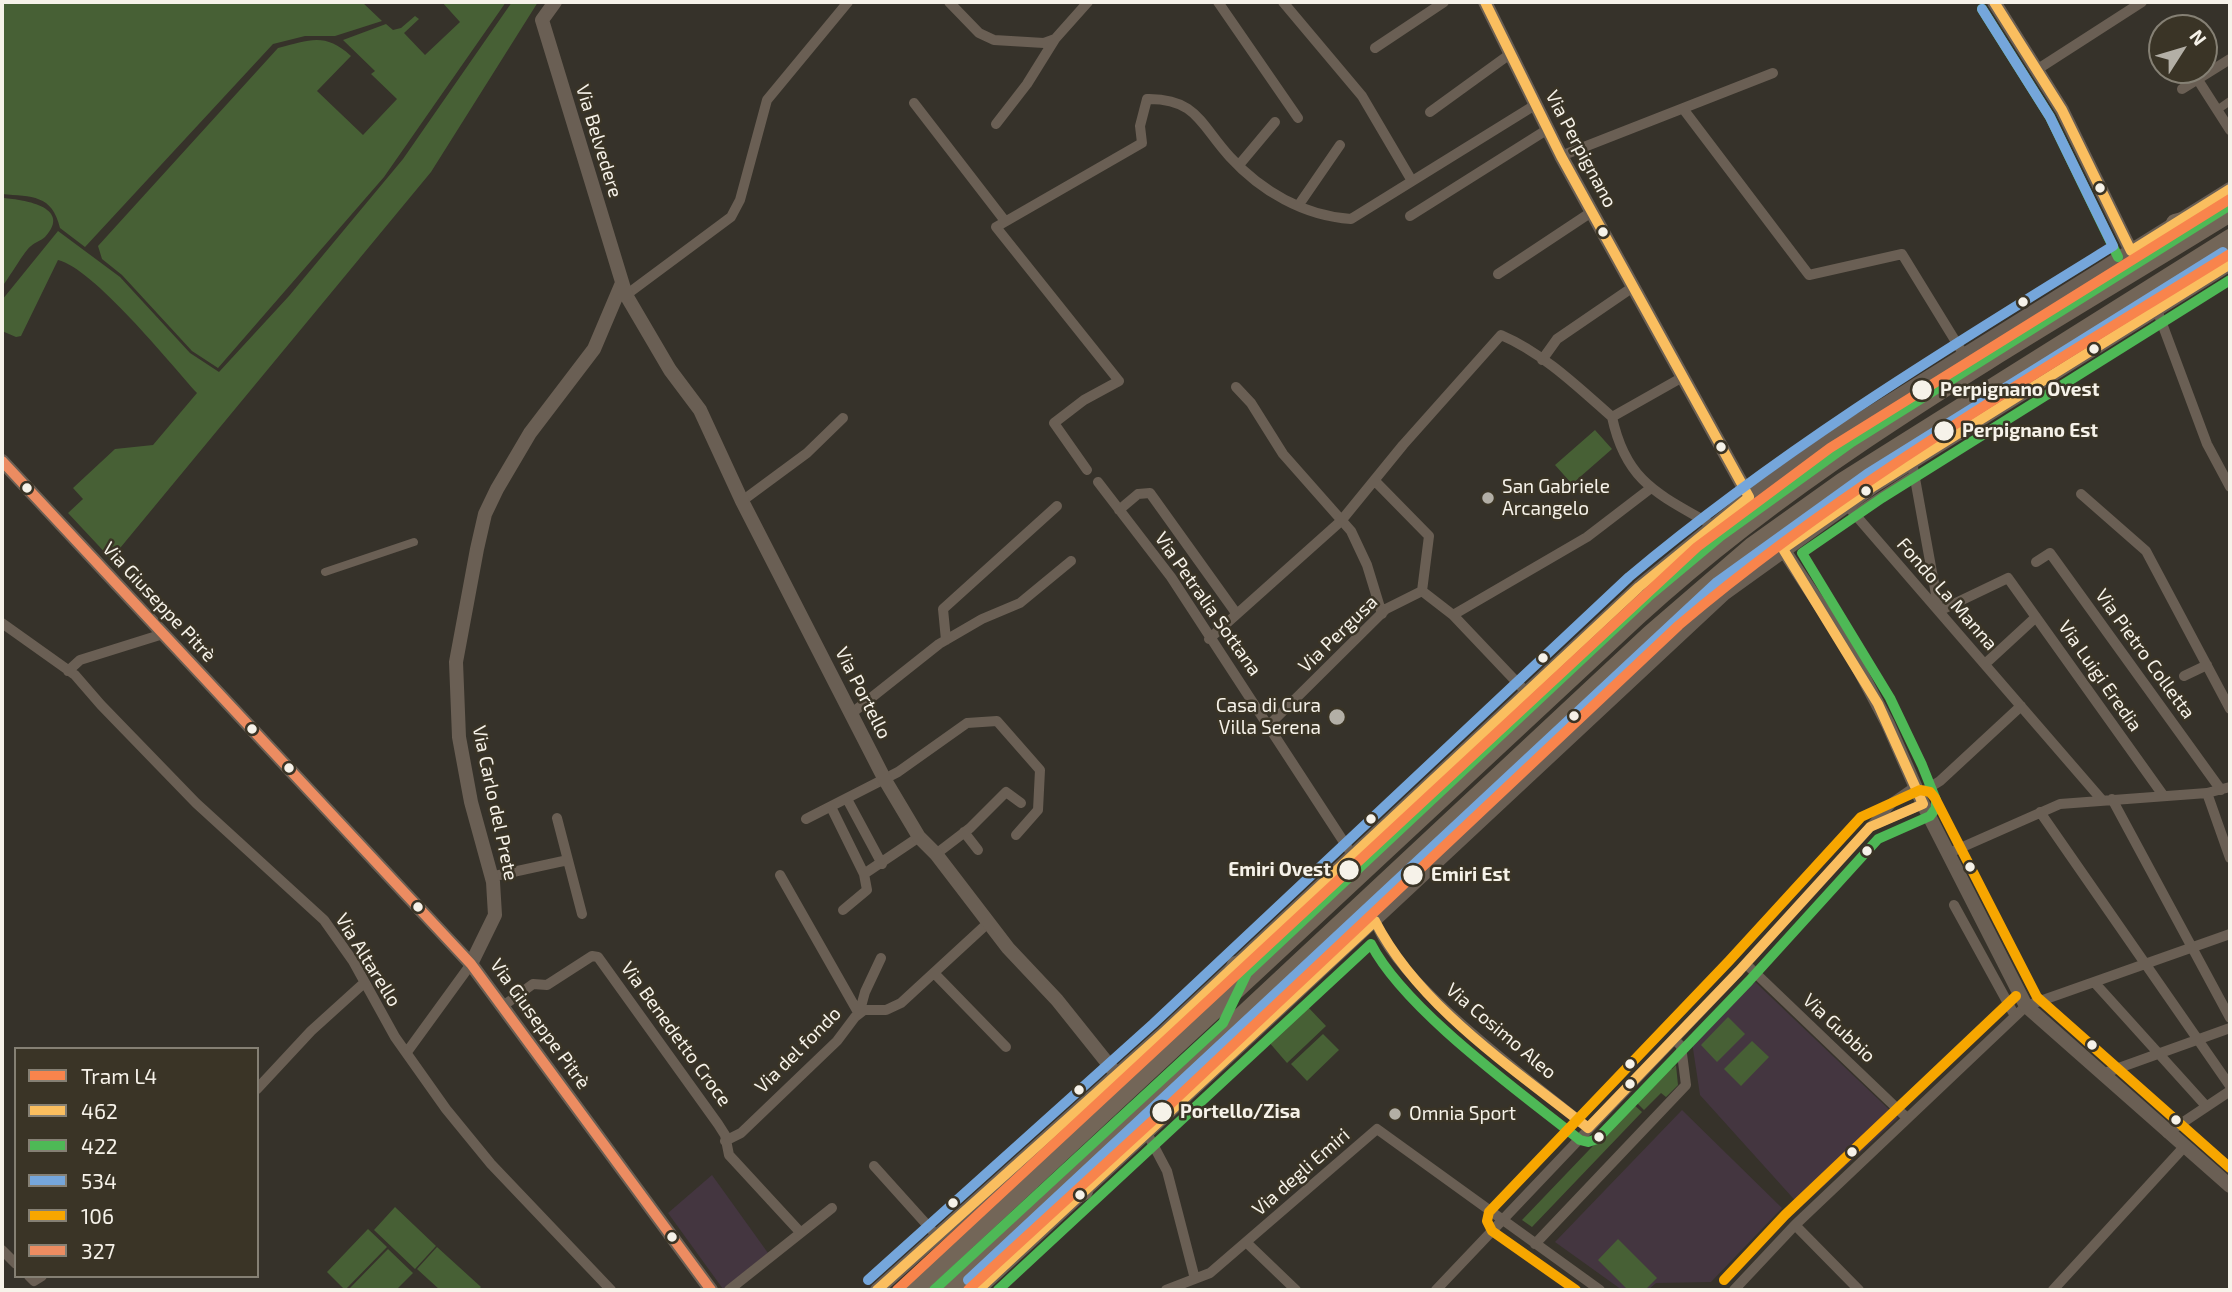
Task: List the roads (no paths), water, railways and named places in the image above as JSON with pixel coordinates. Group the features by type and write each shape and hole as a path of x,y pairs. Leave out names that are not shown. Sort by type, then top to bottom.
{"main road":[{"path":"2175,223 2230,211"},
{"path":"914,1290 1648,608 1741,528 1866,439 2230,211"},
{"path":"948,1290 1641,643 1726,567 1843,481 2230,238"},
{"path":"1213,1013 1236,965"},
{"path":"1021,1223 1084,1191"}],"street":[{"name":"Via Belvedere","path":"555,2 542,20 624,289"},
{"path":"624,289 731,217 740,200 767,100 848,2"},
{"path":"949,2 979,33 994,40 1044,43 1055,39"},
{"path":"996,124 1021,93 1055,39 1088,2"},
{"path":"1218,2 1298,118"},
{"path":"1283,2 1362,96 1412,181"},
{"path":"1375,48 1444,2"},
{"name":"Via Perpignano","path":"1485,2 1562,156 1681,378 1749,497"},
{"path":"1994,2 2038,69 2089,163 2131,251"},
{"path":"2038,69 2142,2"},
{"path":"1430,112 1510,54"},
{"path":"1562,156 1773,73"},
{"path":"2182,89 2191,84"},
{"path":"2201,84 2230,130"},
{"path":"1087,470 1054,423 1084,400 1119,381 996,226 1142,143 1140,126 1147,99 1167,99 1187,108 1210,128 1239,165 1272,194 1323,217 1351,219 1535,105"},
{"path":"2217,110 2230,101"},
{"path":"914,103 1004,221"},
{"path":"1684,110 1809,275 1902,254 1964,355"},
{"path":"1239,165 1275,122"},
{"path":"1410,216 1548,129"},
{"path":"1298,206 1339,145"},
{"path":"877,1290 1117,1075 1639,587 1712,525 1844,429 2230,189"},
{"path":"1498,274 1592,211"},
{"path":"978,1290 1691,624 1783,549 1850,509 2157,310 2229,269"},
{"path":"1542,360 1558,339 1633,288"},
{"name":"Via Portello","path":"624,289 670,370 700,410 742,500 885,780 919,837 938,852 1008,948 1057,1000 1117,1075"},
{"name":"Via Carlo del Prete","path":"407,1052 471,964 495,915 490,877 459,737 456,662 485,514 530,433 594,349 624,289"},
{"path":"2157,310 2207,444 2230,487"},
{"path":"1209,639 1341,521 1501,335 1542,360 1612,417 1617,441 1633,472 1651,488 1712,525"},
{"path":"1612,417 1681,378"},
{"path":"1236,387 1251,403 1283,454 1351,531 1367,565 1382,614"},
{"path":"742,500 807,453 842,418"},
{"name":"Via Giuseppe Pitrè","path":"2,461 471,964 710,1290"},
{"path":"1914,468 1939,611"},
{"path":"1375,481 1429,536 1422,591 1454,615 1527,693"},
{"name":"Via Petralia Sottana","path":"1098,482 1171,577 1353,856"},
{"path":"1454,615 1587,537 1651,488"},
{"path":"1119,510 1138,494 1150,493 1236,613"},
{"path":"2081,495 2146,551 2230,709"},
{"path":"946,640 942,621 943,609 1057,506"},
{"name":"Fondo La Manna","path":"1850,509 2021,706 2107,799 2230,1018"},
{"path":"325,572 414,542"},
{"path":"1783,549 1847,646 1888,724 2021,1011"},
{"name":"Via Pietro Colletta","path":"2036,562 2050,553 2226,789"},
{"path":"852,713 946,640 982,619 1020,603 1071,561"},
{"name":"Via Luigi Eredia","path":"1939,611 2008,578 2163,795"},
{"name":"Via Pergusa","path":"1268,726 1382,614 1422,591"},
{"path":"1985,664 2036,617"},
{"name":"Via Altarello","path":"2,624 68,671 197,803 324,920 425,1081 491,1164 611,1290"},
{"path":"68,671 80,660 163,634"},
{"path":"2184,676 2207,665"},
{"path":"1870,827 1940,781 2021,706"},
{"path":"806,819 885,780 967,723 997,721 1040,770 1038,810 1016,835"},
{"path":"1949,853 2060,804 2207,793 2226,789"},
{"path":"938,852 964,832 1006,792 1021,803"},
{"path":"2207,793 2230,858"},
{"path":"1436,1290 1746,964 1893,802 1919,795"},
{"path":"847,799 882,864"},
{"path":"831,807 864,874 867,890 843,910"},
{"path":"2040,813 2199,1040 2230,1089 2167,1133"},
{"path":"557,818 582,914"},
{"path":"964,832 978,850"},
{"path":"864,874 919,837"},
{"path":"490,877 568,860"},
{"path":"780,875 862,1012"},
{"path":"1954,905 2021,1011 2102,1074 2230,1186"},
{"name":"Via Cosimo Aleo","path":"1375,921 1383,942 1412,978 1588,1128"},
{"path":"862,1012 886,1010 901,1003 989,922"},
{"path":"1734,1290 1795,1225 2021,1011 2230,934"},
{"name":"Via Benedetto Croce","path":"503,1006 533,984 547,985 596,956 718,1124 729,1155 800,1232"},
{"path":"862,1012 865,992 881,958"},
{"name":"Via Gubbio","path":"1746,964 1908,1118"},
{"path":"935,974 1006,1047"},
{"path":"2094,982 2206,1106"},
{"path":"259,1087 311,1031 364,983"},
{"name":"Via del fondo","path":"724,1141 741,1133 837,1041 862,1012"},
{"path":"2102,1074 2230,1028"},
{"path":"1535,1244 1686,1085 1681,1046 1674,1039"},
{"name":"Via degli Emiri","path":"1166,1290 1210,1273 1377,1129 1600,1290"},
{"path":"1147,1133 1167,1171 1195,1279"},
{"path":"2053,1290 2183,1147"},
{"path":"874,1166 937,1236"},
{"path":"729,1290 832,1208"},
{"path":"1795,1225 1859,1290"},
{"path":"1247,1242 1296,1290"}],"tram line":[{"name":"L4","path":"897,1290 1697,547 1830,448 2230,199"},
{"name":"L4","path":"968,1290 1162,1112 1679,625 1810,523 1878,475 2017,385 2230,254"}],"place":[{"name":"Perpignano Ovest","path":"1922,390"},
{"name":"Perpignano Est","path":"1944,431"},
{"name":"San Gabriele Arcangelo","path":"1488,498"},
{"name":"Casa di Cura Villa Serena","path":"1337,717"},
{"name":"Emiri Ovest","path":"1349,870"},
{"name":"Emiri Est","path":"1413,875"},
{"name":"Portello/Zisa","path":"1162,1112"},
{"name":"Omnia Sport","path":"1395,1114"}]}
